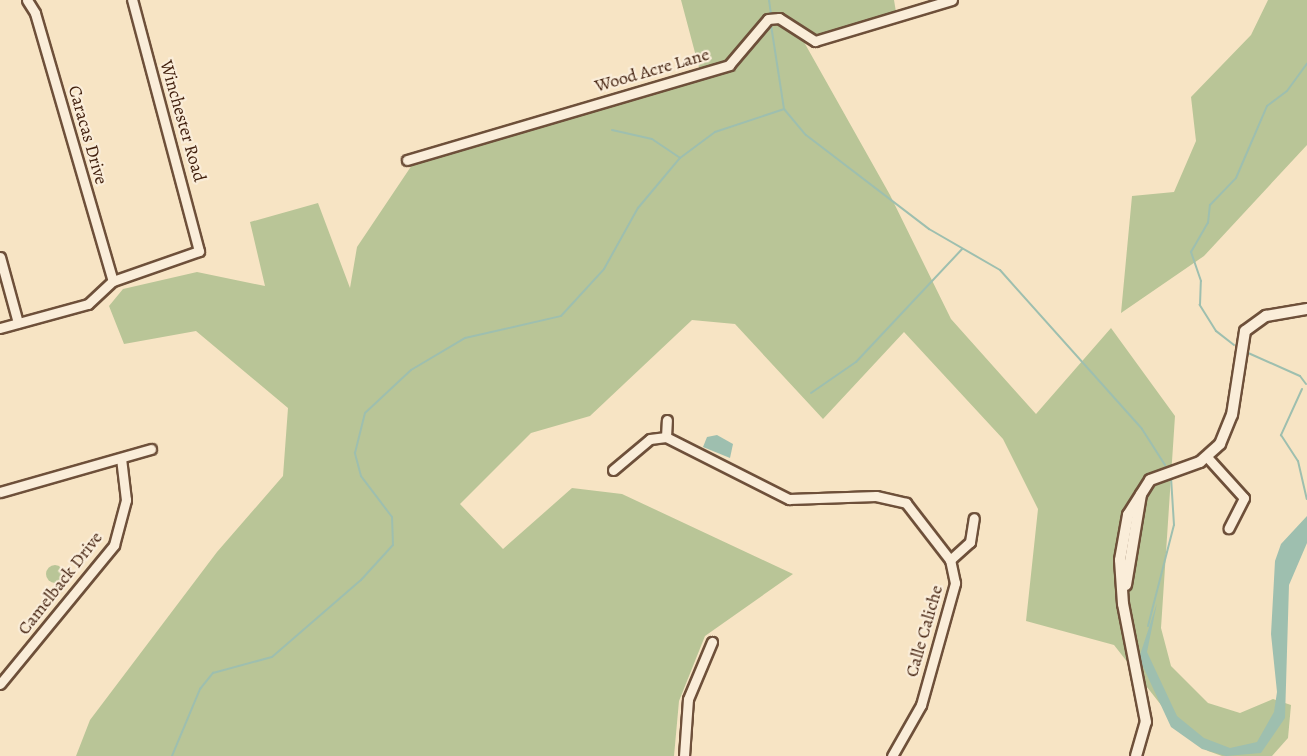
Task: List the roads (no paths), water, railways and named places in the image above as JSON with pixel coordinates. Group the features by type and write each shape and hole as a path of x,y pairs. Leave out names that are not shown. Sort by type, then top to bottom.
{"street":[{"name":"Caracas Drive","path":"27,0 35,13 113,281"},
{"name":"Winchester Road","path":"113,281 199,251 132,0"},
{"name":"Wood Acre Lane","path":"407,160 729,65 768,20 779,18 815,41 952,0"},
{"path":"0,257 18,323"},
{"path":"0,328 88,304 113,281"},
{"path":"1136,756 1146,722 1123,603 1142,489 1163,472 1207,457 1220,444 1232,415 1245,331 1266,316 1307,309"},
{"path":"666,420 666,437"},
{"path":"613,470 650,440 666,437 789,499 876,496 906,503 950,560 970,542 974,518"},
{"path":"0,492 151,449"},
{"path":"1207,457 1244,498 1229,528"},
{"name":"Camelback Drive","path":"0,684 114,545 126,499 120,458"},
{"name":"Calle Caliche","path":"892,756 912,727 924,694 955,583 950,560"},
{"path":"684,756 688,699 712,642"}],"waterway":[{"path":"769,0 771,14"},
{"path":"771,25 784,109 806,135 929,229 1000,270 1142,429 1165,465"},
{"path":"1234,345 1216,331 1200,305 1201,281 1191,252 1208,223 1210,205 1236,178 1267,106 1287,91 1307,63"},
{"path":"172,756 200,689 213,673 272,657 361,580 393,545 392,517 361,476 355,453 365,413 411,370 465,338 561,316 604,269 638,208 680,158 715,132 784,109"},
{"path":"612,130 652,139 680,158"},
{"path":"811,393 856,362 962,249"},
{"path":"1246,352 1300,376 1306,384"},
{"path":"1302,389 1281,435 1298,461 1307,499"},
{"path":"1148,626 1174,525 1171,477"}]}
